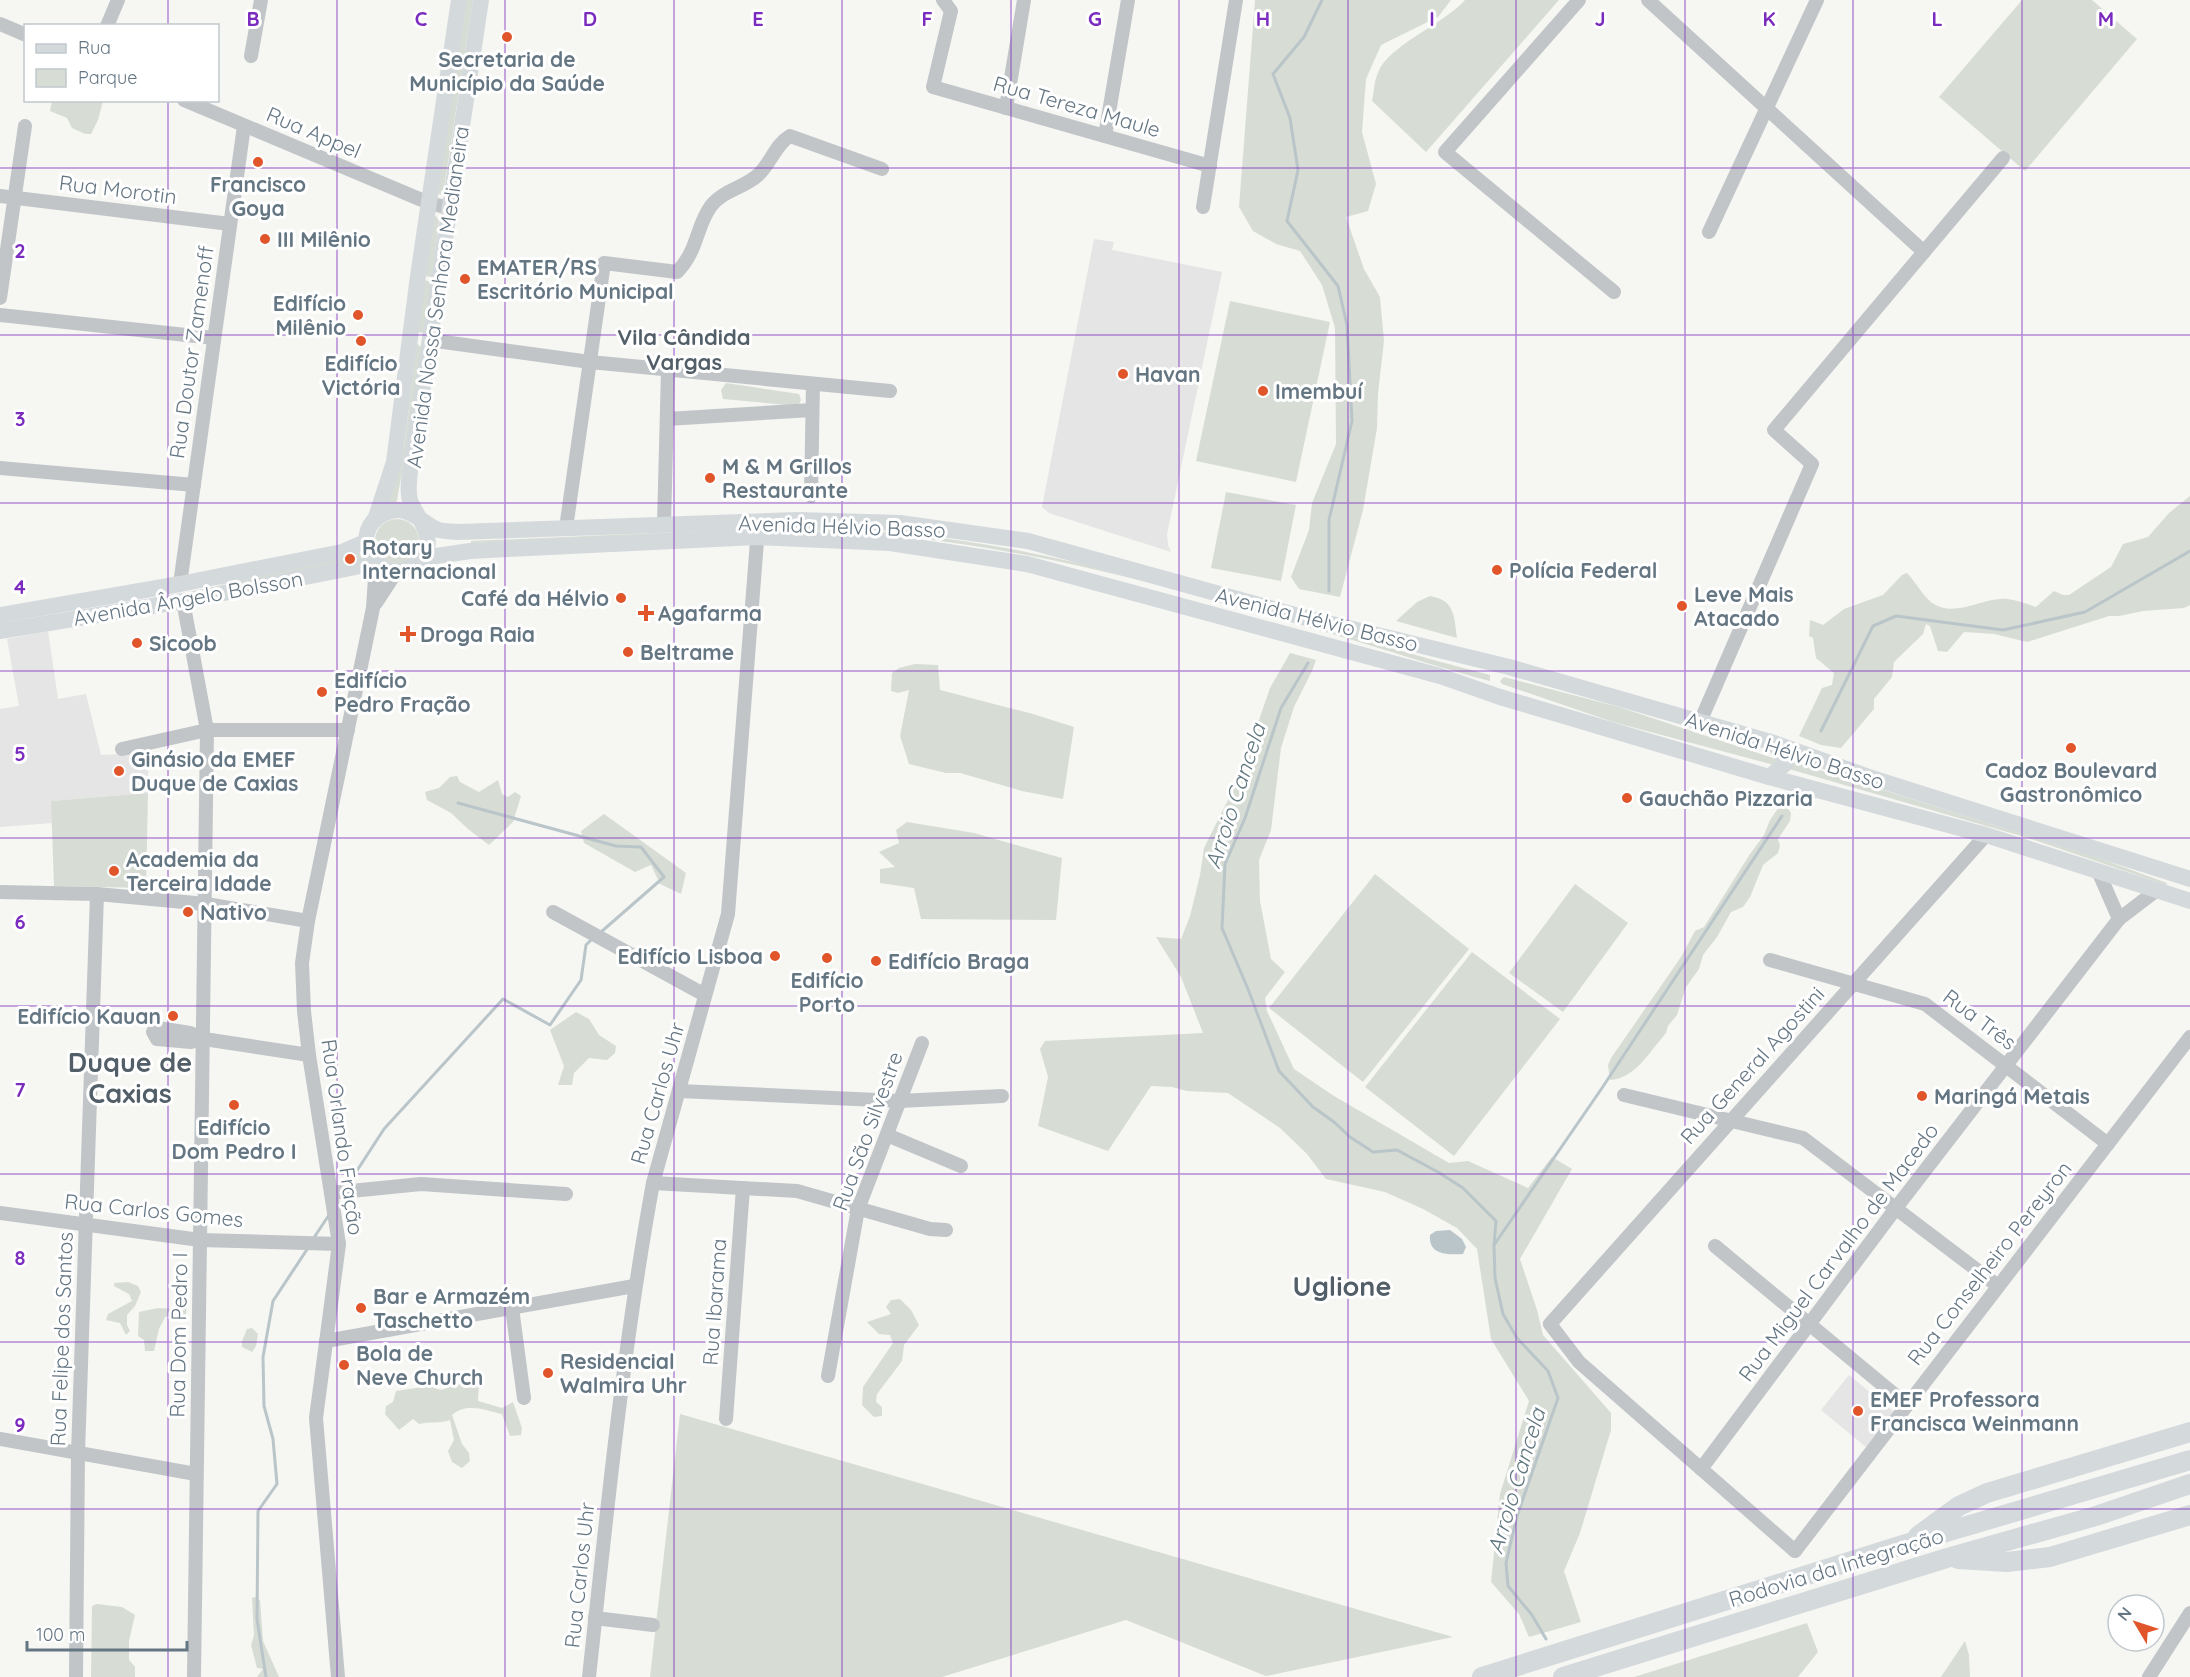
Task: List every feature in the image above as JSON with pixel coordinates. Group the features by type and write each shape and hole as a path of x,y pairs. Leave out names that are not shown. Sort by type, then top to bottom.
{"highway":[{"path":"1909,1543 1959,1506 1986,1493 2190,1432"},
{"name":"Rodovia da Integração","path":"1482,1677 1909,1543 2190,1460"},
{"name":"Rodovia da Integração","path":"1563,1677 1947,1558 2096,1516 2190,1484"},
{"path":"1947,1558 2007,1562 2050,1557 2190,1515"}],"main road":[{"name":"Avenida Nossa Senhora Medianeira","path":"375,520 394,462 459,0"},
{"name":"Avenida Nossa Senhora Medianeira","path":"421,519 410,501 409,487 481,0"},
{"path":"410,338 429,340"},
{"path":"399,510 421,519 427,535 427,549 423,558 414,566 404,570 392,571 376,563 365,542 368,531 375,520 386,512 399,510"},
{"name":"Avenida Hélvio Basso","path":"421,519 435,528 450,531 664,524 758,529 891,543 1027,564 1440,676 1500,698 1769,777 1986,835 2190,900"},
{"name":"Avenida Hélvio Basso","path":"423,558 470,551 758,529 900,524 1028,541 1295,615 1509,667 1774,743 1858,773 2190,879"},
{"name":"Avenida Ângelo Bolsson","path":"0,631 182,592 342,552 365,542"},
{"name":"Avenida Ângelo Bolsson","path":"0,615 182,592 376,563"},
{"path":"1500,698 1496,679 1509,667"},
{"path":"1769,777 1785,764 1784,758 1774,743"}],"street":[{"path":"108,24 118,0"},
{"path":"252,56 261,0"},
{"name":"Rua Tereza Maule","path":"943,0 951,11 933,87 1210,166"},
{"path":"1006,108 1024,0"},
{"path":"1105,136 1128,0"},
{"path":"1203,207 1236,0"},
{"path":"1579,0 1445,152 1614,292"},
{"path":"1648,0 1924,252"},
{"path":"1709,232 1817,0"},
{"path":"0,24 24,34"},
{"name":"Rua Appel","path":"189,102 429,203 449,208"},
{"path":"0,298 25,126"},
{"name":"Rua Doutor Zamenoff","path":"182,592 194,485 244,126"},
{"path":"567,528 604,263 677,272 688,261 710,207 719,197 758,176 782,141 790,135 882,169"},
{"path":"1700,722 1812,464 1774,430 2003,158"},
{"name":"Rua Morotin","path":"0,196 230,224"},
{"path":"0,315 214,338"},
{"path":"429,340 590,362 890,391"},
{"path":"664,524 668,370"},
{"path":"811,496 813,384"},
{"path":"667,419 812,410"},
{"path":"0,468 194,485"},
{"name":"Rua Carlos Uhr","path":"589,1677 634,1286 653,1183 728,914 758,529"},
{"name":"Rua Orlando Fração","path":"338,1677 316,1418 339,1244 309,1054 302,963 308,921 373,608 376,563"},
{"name":"Rua Orlando Fração","path":"373,608 393,577 404,570"},
{"name":"Rua Dom Pedro I","path":"182,592 207,730 194,1677"},
{"path":"122,749 207,730 348,730"},
{"name":"Rua General Agostini","path":"1701,1469 1579,1362 1550,1324 1986,835"},
{"path":"2098,871 2119,919"},
{"name":"Rua Miguel Carvalho de Macedo","path":"1701,1469 1896,1208 2119,919 2157,890"},
{"path":"0,892 97,894 206,904 308,921"},
{"name":"Rua Felipe dos Santos","path":"76,1677 78,1453 97,894"},
{"path":"553,912 705,995"},
{"name":"Rua Três","path":"1770,960 1925,1004 2108,1144"},
{"name":"Rua Conselheiro Pereyron","path":"1794,1551 2190,1037"},
{"path":"204,1039 309,1054"},
{"name":"Rua São Silvestre","path":"828,1376 858,1209 922,1043"},
{"path":"679,1091 899,1101 1002,1096"},
{"path":"1624,1095 1803,1138 1998,1286"},
{"path":"887,1135 961,1166"},
{"path":"653,1183 797,1191 930,1229 946,1230"},
{"path":"331,1193 421,1184 566,1194"},
{"name":"Rua Ibarama","path":"726,1419 743,1188"},
{"name":"Rua Carlos Gomes","path":"0,1212 200,1240 339,1244"},
{"path":"1715,1246 1907,1405"},
{"path":"326,1341 634,1286"},
{"path":"512,1308 524,1398"},
{"path":"0,1439 196,1474"},
{"path":"1701,1469 1794,1551 1801,1577"},
{"path":"2149,1677 2190,1613"},
{"path":"595,1618 653,1625"}],"shaded area":[{"path":"1094,239 1114,242 1112,250 1222,272 1167,534 1171,552 1049,513 1042,507"},
{"path":"48,631 58,699 86,694 101,755 148,753 148,793 52,801 52,823 0,827 0,709 19,706 7,639"},
{"path":"1450,1230 1462,1239 1466,1247 1463,1254 1445,1254 1432,1247 1430,1235 1436,1231"},
{"name":"EMEF Professora Francisca Weinmann","path":"1849,1375 1894,1412 1866,1447 1821,1410"}],"green space":[{"path":"466,0 473,0 443,195 435,193"},
{"path":"1255,0 1451,0 1438,17 1381,45 1366,79 1362,132 1376,184 1368,211 1346,217 1364,269 1380,297 1384,341 1378,393 1377,428 1363,510 1340,597 1299,589 1291,577 1309,530 1312,503 1336,444 1335,328 1322,285 1300,251 1276,244 1253,231 1239,207"},
{"path":"1465,0 1559,0 1426,152 1372,101 1376,79 1383,63 1392,54 1444,18"},
{"path":"2022,0 2092,0 2137,39 2025,171 1939,97"},
{"path":"52,102 103,102 91,134 85,134 72,128 67,118 50,111"},
{"path":"436,216 439,221 432,277 425,276 433,217"},
{"path":"424,280 432,282 424,332 421,333 418,331"},
{"name":"Imembuí","path":"1230,301 1330,322 1296,482 1196,461"},
{"path":"417,344 421,347 420,369 396,506 383,507 404,448"},
{"path":"726,383 799,394 801,400 798,406 723,399 721,390"},
{"path":"1226,492 1296,505 1281,581 1211,568"},
{"path":"2190,496 2190,605 2184,608 2109,616 2027,642 1994,634 1964,632 1947,652 1938,651 1930,626 1926,624 1923,634 1894,662 1892,677 1874,699 1874,709 1841,748 1821,745 1799,736 1822,688 1832,685 1834,673 1816,658 1813,638 1809,636 1810,620 1823,625 1844,609 1883,595 1902,575 1907,573 1928,599 1940,607 1959,608 1998,599 2008,599 2036,607 2054,591 2069,595 2111,567 2123,544 2148,537 2169,513"},
{"path":"397,519 412,526 419,541 412,556 397,563 382,556 375,541 382,526"},
{"path":"804,528 891,532 978,543 1065,560 1151,580 1490,675 1490,681 1224,603 1085,567 945,542 875,534 805,531"},
{"path":"746,529 746,531 471,543 471,541"},
{"path":"360,552 362,563 213,586"},
{"path":"1430,596 1449,605 1454,616 1457,638 1396,621 1417,602"},
{"path":"1290,653 1316,660 1294,707 1281,748 1271,830 1259,860 1260,901 1271,959 1285,972 1265,998 1267,1011 1294,1069 1334,1096 1449,1163 1468,1161 1528,1188 1552,1157 1572,1169 1520,1259 1543,1335 1611,1413 1611,1430 1580,1533 1564,1571 1581,1622 1529,1637 1519,1614 1491,1582 1500,1494 1529,1401 1491,1339 1477,1249 1457,1228 1385,1192 1326,1179 1307,1154 1280,1128 1228,1093 1151,1086 1108,1151 1038,1126 1048,1077 1040,1049 1045,1041 1203,1033 1181,977 1156,937 1181,939 1190,916 1204,848 1239,778 1270,688"},
{"path":"915,664 938,665 940,690 1074,727 1063,799 1022,791 960,773 946,773 909,764 900,736 909,690 898,693 891,691 892,673 899,668"},
{"path":"1504,677 1619,707 1779,760 1774,765 1613,722 1502,684 1500,681"},
{"path":"1791,761 2096,857 2167,883 2166,885 2028,838 1789,769"},
{"path":"457,776 460,782 479,792 498,780 502,794 508,797 515,792 521,796 513,822 489,845 451,813 427,800 425,792 439,788 450,777"},
{"path":"148,793 146,888 54,886 51,801"},
{"path":"1779,807 1787,807 1791,813 1790,821 1778,839 1780,846 1778,853 1763,865 1750,897 1743,907 1731,912 1717,937 1703,955 1699,969 1686,987 1677,1015 1668,1026 1666,1033 1648,1056 1627,1075 1610,1080 1608,1065 1611,1058 1681,957 1695,931 1704,927 1764,835"},
{"path":"604,814 686,873 681,894 660,884 651,865 635,872 584,843 581,831"},
{"path":"907,822 974,833 1062,858 1056,920 921,919 914,888 880,883 880,869 895,867 879,852 899,843 896,830"},
{"path":"1375,874 1469,949 1363,1082 1269,1008"},
{"path":"1575,884 1628,923 1563,1012 1509,973"},
{"path":"1472,952 1560,1019 1454,1156 1365,1087"},
{"path":"576,1012 589,1019 599,1035 616,1046 615,1053 607,1060 589,1058 574,1073 572,1085 558,1085 564,1066 550,1030"},
{"path":"128,1282 138,1286 141,1292 135,1306 127,1315 127,1325 130,1331 126,1335 120,1323 106,1320 108,1314 132,1301 129,1294 114,1286 114,1283"},
{"path":"900,1299 911,1310 919,1325 904,1345 902,1361 877,1394 876,1402 882,1407 882,1416 874,1417 862,1405 863,1387 893,1343 890,1335 879,1334 867,1322 891,1314 886,1307 891,1300"},
{"path":"185,1302 187,1304 186,1314 177,1318 171,1315 165,1317 159,1329 154,1351 145,1351 144,1340 138,1336 139,1312 158,1308 177,1309"},
{"path":"252,1328 258,1334 256,1346 252,1352 242,1347 242,1341 247,1329"},
{"path":"471,1380 479,1383 478,1401 502,1408 513,1402 522,1428 521,1435 510,1436 502,1414 483,1409 463,1409 452,1415 462,1444 469,1453 470,1461 462,1468 452,1462 448,1451 454,1440 450,1420 419,1424 413,1419 399,1430 385,1414 386,1406 393,1402 396,1391 429,1386 441,1390"},
{"path":"680,1414 1453,1637 1266,1676 1126,1620 942,1677 650,1677"},
{"path":"252,1598 260,1600 263,1641 279,1677 257,1677 263,1669 257,1668 251,1645 254,1635"},
{"path":"97,1604 122,1607 135,1615 129,1641 129,1660 135,1667 135,1677 91,1677 92,1606"},
{"path":"1807,1623 1818,1652 1798,1677 1634,1677"},
{"path":"1965,1641 1969,1655 1970,1677 1941,1677"}],"waterway":[{"name":"Arroio Cancela","path":"1322,0 1304,37 1273,74 1290,118 1298,170 1287,221 1338,286 1347,325 1352,421 1329,520 1329,591"},
{"path":"1821,731 1873,626 1896,616 2003,630 2085,612 2190,551"},
{"name":"Arroio Cancela","path":"1308,663 1281,708 1245,818 1225,864 1222,928 1279,1071 1313,1107 1350,1137 1373,1152 1397,1150 1438,1172 1463,1188 1496,1221 1495,1278 1503,1314 1517,1338 1548,1371 1558,1398 1517,1516 1506,1563 1508,1586 1532,1615 1546,1639"},
{"path":"458,803 616,846 641,847 664,877 601,932"},
{"path":"1494,1245 1602,1088 1782,816"},
{"path":"347,1186 384,1129 503,999 550,1025 581,980 586,945 593,938"},
{"path":"313,1239 329,1215"},
{"path":"266,1677 257,1619 258,1511 277,1484 273,1439 264,1406 263,1357 273,1301 308,1248"}],"place":[{"name":"Secretaria de Município da Saúde","path":"507,37"},
{"name":"Francisco Goya","path":"258,162"},
{"name":"III Milênio","path":"265,239"},
{"name":"EMATER/RS Escritório Municipal","path":"465,279"},
{"name":"Edifício Milênio","path":"358,315"},
{"name":"Edifício Victória","path":"361,341"},
{"name":"Havan","path":"1123,374"},
{"name":"Imembuí","path":"1263,391"},
{"name":"M & M Grillos Restaurante","path":"710,478"},
{"name":"Rotary Internacional","path":"350,559"},
{"name":"Polícia Federal","path":"1497,570"},
{"name":"Café da Hélvio","path":"621,598"},
{"name":"Leve Mais Atacado","path":"1682,606"},
{"name":"Agafarma","path":"646,613"},
{"name":"Droga Raia","path":"408,634"},
{"name":"Sicoob","path":"137,643"},
{"name":"Beltrame","path":"628,652"},
{"name":"Edifício Pedro Fração","path":"322,692"},
{"name":"Cadoz Boulevard Gastronômico","path":"2071,748"},
{"name":"Ginásio da EMEF Duque de Caxias","path":"119,771"},
{"name":"Gauchão Pizzaria","path":"1627,798"},
{"name":"Academia da Terceira Idade","path":"114,871"},
{"name":"Nativo","path":"188,912"},
{"name":"Edifício Lisboa","path":"775,956"},
{"name":"Edifício Porto","path":"827,958"},
{"name":"Edifício Braga","path":"876,961"},
{"name":"Edifício Kauan","path":"173,1016"},
{"name":"Maringá Metais","path":"1922,1096"},
{"name":"Edifício Dom Pedro I","path":"234,1105"},
{"name":"Bar e Armazém Taschetto","path":"361,1308"},
{"name":"Bola de Neve Church","path":"344,1365"},
{"name":"Residencial Walmira Uhr","path":"548,1373"},
{"name":"EMEF Professora Francisca Weinmann","path":"1858,1411"}],"district":[{"name":"Vila Cândida Vargas","path":"684,350"},
{"name":"Duque de Caxias","path":"130,1078"},
{"name":"Uglione","path":"1342,1286"}]}
